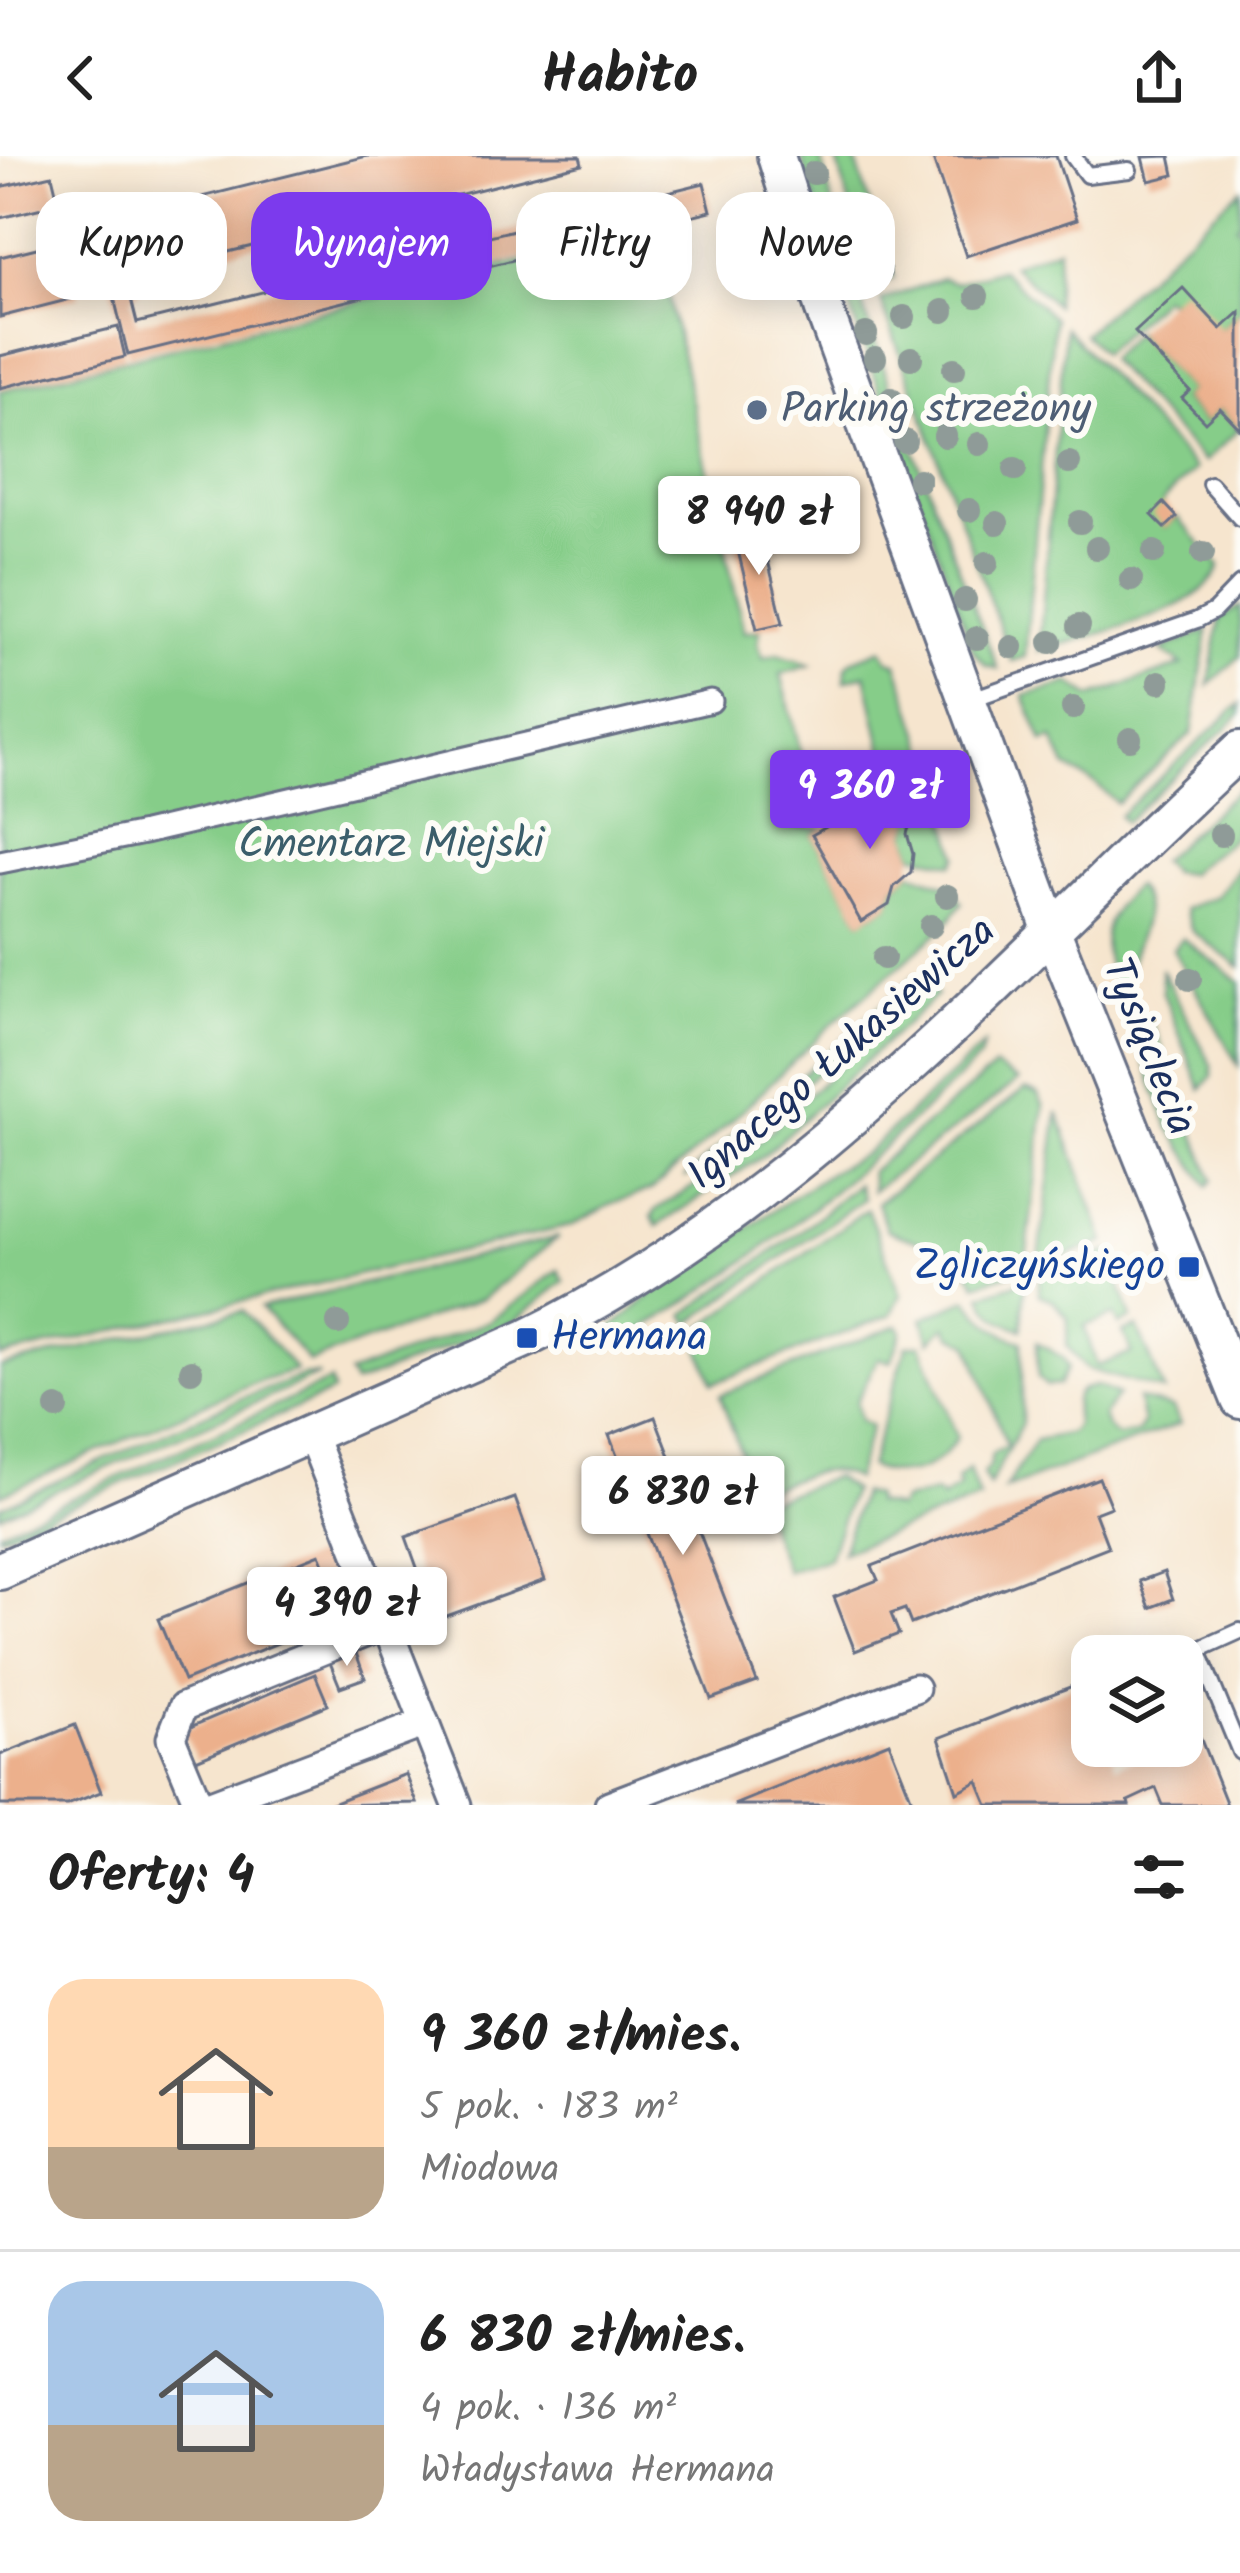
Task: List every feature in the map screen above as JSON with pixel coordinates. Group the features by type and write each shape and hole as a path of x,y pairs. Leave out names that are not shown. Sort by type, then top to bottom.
{"street":[{"name":"Tysiąclecia","path":"776,156 823,307 1051,929 1240,1400"},
{"path":"0,862 711,701"},
{"name":"Ignacego Łukasiewicza","path":"0,1570 563,1320 710,1228 882,1090 982,1000 1240,749"},
{"path":"311,1434 457,1805"},
{"path":"387,1624 183,1707 171,1738 203,1805 425,1723"},
{"path":"609,1805 915,1688"}],"lane":[{"path":"1073,156 1087,175 1129,170"},
{"path":"1210,484 1240,518"},
{"path":"967,700 1197,620 1214,611 1240,584"},
{"path":"1240,1630 1198,1650 1240,1752"}],"green space":[{"path":"801,156 820,156 830,192 813,192"},
{"path":"836,156 854,156 866,192 846,192"},
{"path":"1240,189 1236,225 1240,230 1240,312 1221,329 1163,297 1102,353 1084,334"},
{"path":"1058,248 1055,305 1012,265"},
{"name":"Cmentarz Miejski","path":"516,262 516,300 669,300 744,632 760,630 763,658 778,654 811,665 781,674 808,781 832,777 822,792 789,812 792,827 822,829 812,835 861,921 889,905 894,887 911,872 952,887 962,903 943,928 651,1190 570,1226 0,1357 0,391 365,300 492,300 492,268"},
{"path":"1000,269 1054,318 1025,657 1012,661 881,301 895,300 895,296 942,278 956,283"},
{"path":"848,300 861,300 998,669 986,665 974,652"},
{"path":"1065,328 1195,469 1163,501 1165,527 1177,517 1220,566 1210,583 1168,610 1039,651"},
{"path":"1135,332 1190,391 1182,399 1204,422 1220,408 1239,429 1204,462 1108,359"},
{"path":"1240,606 1240,656 1209,685 1220,619"},
{"path":"1208,630 1192,733 1117,803 1066,767 1053,739 1043,742 1024,696 1070,683 1091,697 1182,665 1161,650"},
{"path":"882,649 897,663 929,760 871,797 866,779 888,774 866,674 845,681 846,667"},
{"path":"1240,704 1240,715 1125,822 1119,816"},
{"path":"927,773 932,776 958,855 953,864 913,854 907,834 913,813 898,787"},
{"path":"1240,788 1238,825 1230,841 1188,874 1172,872 1160,861"},
{"path":"1240,865 1240,967 1192,931 1184,909 1217,896"},
{"path":"1135,886 1145,908 1144,919 1128,978 1117,990 1105,934 1114,911"},
{"path":"1182,938 1240,982 1238,1065 1173,949"},
{"path":"1161,969 1212,1065 1212,1077 1201,1089 1163,993"},
{"path":"917,974 806,1082 684,1178"},
{"path":"926,985 937,995 763,1156 657,1226 652,1216 657,1209 744,1155"},
{"path":"1150,1021 1155,1030 1213,1180 1208,1186 1169,1127 1130,1023"},
{"path":"983,1046 980,1058 893,1138 757,1252 660,1319 608,1348 595,1343 661,1286 866,1153"},
{"path":"995,1067 1018,1081 872,1191 870,1172"},
{"path":"1025,1089 1037,1093 1044,1106 1025,1269 977,1284 960,1256 887,1230 877,1203"},
{"path":"1058,1112 1105,1242 1038,1266"},
{"path":"857,1184 863,1199 690,1323 685,1314 800,1232"},
{"path":"867,1209 901,1295 891,1315 713,1383 694,1333"},
{"path":"558,1237 482,1299 309,1362 261,1308"},
{"path":"1108,1251 1132,1318 1119,1325 1114,1315 1084,1326 1097,1366 1132,1353 1123,1332 1137,1327 1164,1391 1086,1369 1067,1346 1068,1318 1053,1300 1039,1295 1039,1276"},
{"path":"558,1270 564,1281 514,1322 354,1384 349,1374 490,1321"},
{"path":"1025,1280 1022,1329 997,1318 982,1295"},
{"path":"967,1299 991,1325 1022,1341 1022,1423 989,1486 983,1474 992,1454 1007,1446 969,1343 951,1335 946,1326 930,1341 923,1318"},
{"path":"243,1311 296,1370 246,1386 0,1495 0,1367"},
{"path":"898,1325 902,1332 891,1362 878,1358 856,1402 860,1420 871,1426 855,1479 843,1473 818,1472 756,1494 720,1395"},
{"path":"1037,1342 1063,1358 1068,1367 1059,1385 1047,1386 1038,1378"},
{"path":"907,1345 921,1345 957,1437 930,1465 895,1473 869,1467"},
{"path":"319,1375 0,1515 0,1507 242,1398 303,1376"},
{"path":"330,1381 333,1392 0,1536 0,1531"},
{"path":"1097,1386 1118,1395 1103,1416 1117,1436 1137,1433 1143,1423 1138,1399 1173,1408 1180,1424 1005,1489 1036,1440 1070,1433 1076,1425 1078,1394"},
{"path":"969,1469 979,1499 842,1552 861,1493 874,1496 874,1503 898,1508 902,1501 936,1493 942,1499 960,1487 956,1480"},
{"path":"834,1477 852,1490 829,1558 786,1571 760,1504"}],"building":[{"path":"367,156 580,156 582,164 469,192 251,192 251,246 227,252 227,192 222,192"},
{"path":"932,156 1056,156 1077,219 966,256"},
{"path":"1170,156 1174,175 1149,181 1143,157"},
{"path":"52,175 56,192 36,192 36,209 0,218 0,187"},
{"path":"704,183 711,211 692,216 692,192 668,192"},
{"path":"516,229 516,259 492,265 492,235"},
{"path":"36,248 36,300 67,300 0,317 0,257"},
{"path":"1183,288 1221,329 1240,312 1240,429 1220,408 1205,422 1182,398 1190,391 1135,332"},
{"path":"251,295 251,300 351,300 128,355 115,300 131,300 137,323"},
{"path":"118,327 125,357 0,388 0,356"},
{"path":"1164,503 1177,517 1165,528 1152,515"},
{"path":"760,527 783,623 757,629 734,534"},
{"path":"898,787 913,813 907,834 913,854 911,872 894,887 889,905 861,922 812,835"},
{"path":"655,1417 757,1682 711,1699 609,1435"},
{"path":"1099,1478 1111,1507 1095,1513 1108,1547 911,1624 905,1609 891,1614 899,1634 855,1651 834,1597 878,1580 872,1566"},
{"path":"515,1498 545,1580 436,1620 406,1537"},
{"path":"320,1554 345,1616 184,1681 158,1619"},
{"path":"1164,1572 1173,1599 1150,1608 1140,1581"},
{"path":"355,1650 365,1678 340,1687 329,1660"},
{"path":"315,1674 328,1705 196,1760 183,1730"},
{"path":"1071,1687 1071,1767 1203,1767 1203,1745 1227,1805 1163,1805 1156,1788 1128,1801 1129,1805 988,1805 978,1781 957,1792 939,1738"},
{"path":"75,1725 101,1792 67,1805 0,1805 0,1755"},
{"path":"889,1742 914,1805 734,1805"},
{"path":"406,1774 417,1803 327,1805"}],"place":[{"name":"Parking strzeżony","path":"757,410"},
{"name":"Zgliczyńskiego","path":"1189,1267"},
{"name":"Hermana","path":"527,1338"}]}
